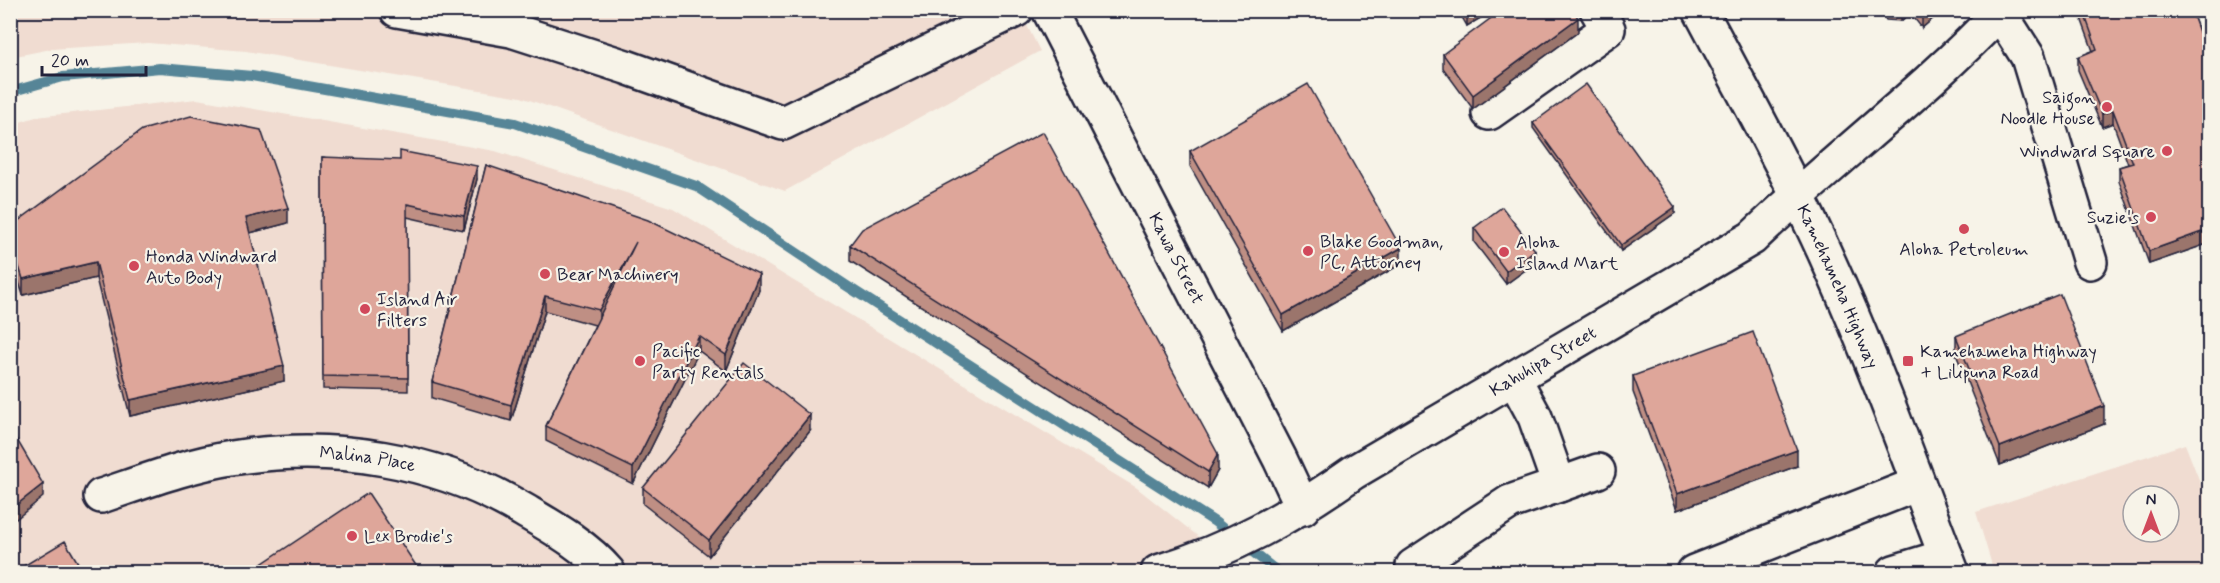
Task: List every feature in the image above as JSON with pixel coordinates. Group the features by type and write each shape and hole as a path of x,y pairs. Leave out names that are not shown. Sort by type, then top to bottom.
{"street":[{"path":"397,10 511,30 626,67 783,123 1016,10"},
{"name":"Kawa Street","path":"1049,10 1303,508"},
{"path":"1489,113 1608,29 1597,10"},
{"name":"Kamehameha Highway","path":"1700,10 1775,151 1831,266 1878,375 1949,564"},
{"path":"2001,12 2028,57 2090,262"},
{"name":"Kahuhipa Street","path":"1172,568 1258,533 1303,508 1354,472 1752,238 1796,195 1899,109 2001,12"},
{"path":"1514,378 1534,417 1559,485"},
{"name":"Malina Place","path":"101,496 174,472 230,458 285,452 342,453 396,460 453,476 509,501 564,534 608,573"},
{"path":"1418,573 1413,566 1510,502 1598,471"},
{"path":"1694,573 1918,484"},
{"path":"1894,573 1949,564"}],"shaded area":[{"path":"11,10 1019,10 1040,51 785,191 521,97 246,51 148,43 51,49 11,57"},
{"path":"197,99 495,151 673,208 1137,488 1243,572 11,572 10,125 36,117"},
{"path":"2185,444 2209,505 2209,572 1994,572 1976,512"}],"building":[{"path":"1502,10 1573,10 1578,18 1473,95 1443,54"},
{"name":"Windward Square","path":"2083,10 2191,10 2210,62 2210,229 2149,251 2119,167 2133,163 2113,110 2102,114 2078,57 2097,49"},
{"path":"1308,84 1401,248 1283,315 1190,151"},
{"path":"1586,84 1675,207 1621,245 1533,123"},
{"name":"Honda Windward Auto Body","path":"191,116 261,130 288,208 246,218 284,366 130,400 96,262 23,279 10,238 10,227 142,130"},
{"path":"1043,132 1218,454 1208,472 850,245 862,229"},
{"name":"Island Air Filters","path":"400,151 477,166 464,216 407,204 408,378 323,376 322,157 400,160"},
{"path":"486,165 648,220 759,274 726,355 699,336 633,468 546,426 636,242 599,310 545,296 511,405 432,382"},
{"name":"Aloha Island Mart","path":"1502,207 1535,250 1506,271 1474,228"},
{"path":"2060,294 2104,406 2000,447 1956,336"},
{"path":"1753,332 1797,450 1677,494 1633,376"},
{"path":"744,363 810,415 709,540 643,488"},
{"path":"10,428 43,484 10,510"},
{"name":"Lex Brodie's","path":"368,493 421,573 248,573"},
{"path":"65,541 84,573 12,573"}],"waterway":[{"path":"10,92 63,77 160,68 252,76 515,123 696,186 847,286 1215,522 1278,572"}],"place":[{"name":"Saigon Noodle House","path":"2107,107"},
{"name":"Windward Square","path":"2167,151"},
{"name":"Suzie's","path":"2151,217"},
{"name":"Aloha Petroleum","path":"1964,229"},
{"name":"Blake Goodman, PC, Attorney","path":"1308,251"},
{"name":"Aloha Island Mart","path":"1504,252"},
{"name":"Honda Windward Auto Body","path":"134,266"},
{"name":"Bear Machinery","path":"545,274"},
{"name":"Island Air Filters","path":"365,309"},
{"name":"Pacific Party Rentals","path":"640,361"},
{"name":"Kamehameha Highway + Lilipuna Road","path":"1908,361"},
{"name":"Lex Brodie's","path":"352,536"}]}
